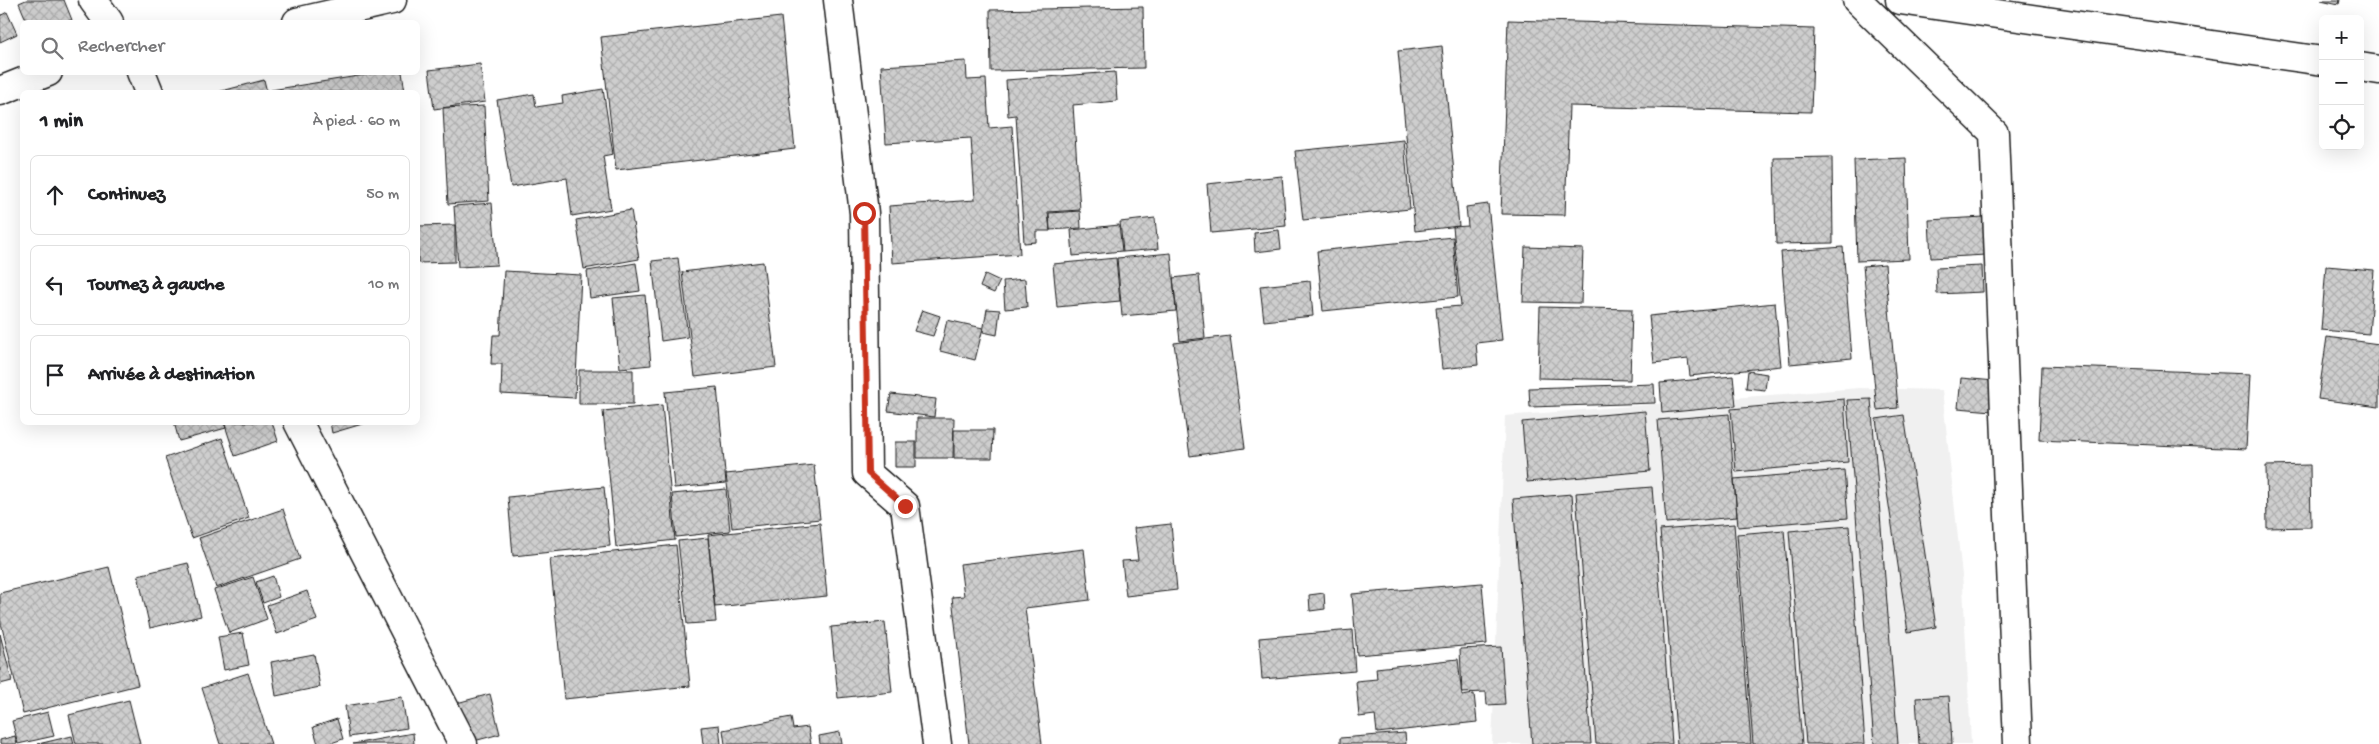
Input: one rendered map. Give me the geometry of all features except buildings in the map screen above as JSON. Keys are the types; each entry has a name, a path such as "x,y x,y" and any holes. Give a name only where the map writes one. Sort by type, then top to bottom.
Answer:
{"main road":[{"path":"93,0 108,20"},
{"path":"306,20 392,0"},
{"path":"838,0 864,213 868,473 905,506 937,744"},
{"path":"1857,0 1994,132 2018,744"},
{"path":"1900,0 2319,61"},
{"path":"2364,68 2379,70"},
{"path":"0,92 41,75"},
{"path":"142,75 148,90"},
{"path":"300,425 463,744"}],"shaded area":[{"path":"1859,388 1942,390 1963,585 1971,744 1492,744 1505,416"}],"route":[{"path":"864,213 868,473 905,506"}]}
